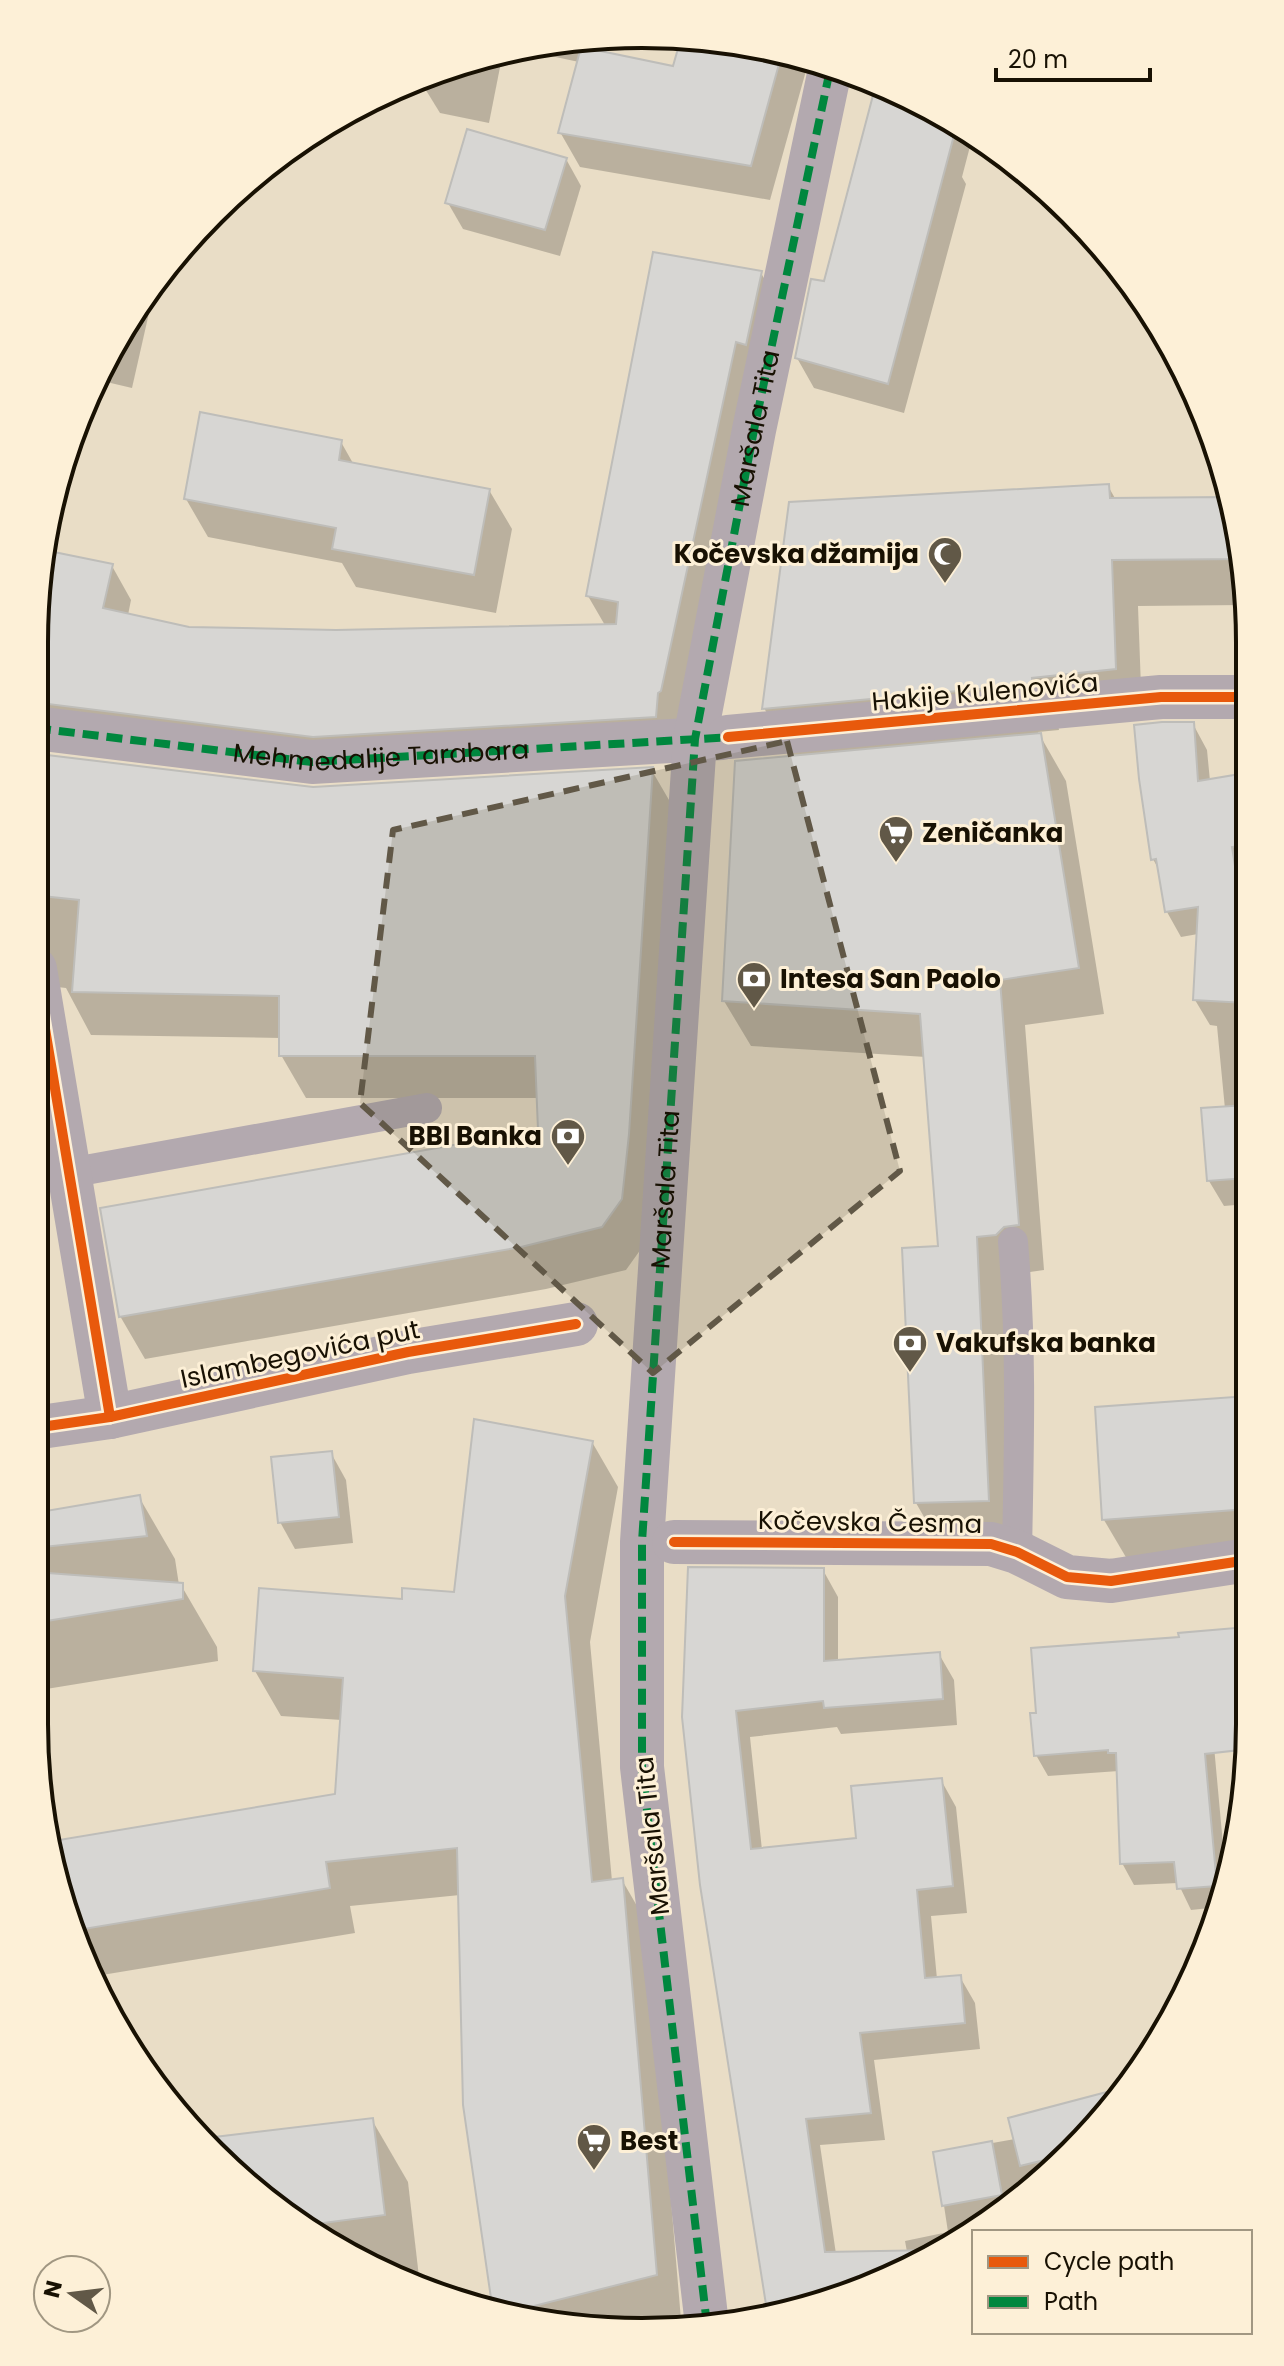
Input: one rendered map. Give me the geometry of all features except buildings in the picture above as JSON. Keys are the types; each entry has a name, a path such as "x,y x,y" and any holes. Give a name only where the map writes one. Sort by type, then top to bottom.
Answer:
{"street":[{"name":"Maršala Tita","path":"706,2314 642,1752 642,1542 712,738 754,430 828,78"},
{"name":"Hakije Kulenovića","path":"712,738 1161,697 1236,697"},
{"name":"Mehmedalije Tarabara","path":"48,730 312,762 712,738"},
{"path":"48,1047 110,1417"},
{"name":"Islambegovića put","path":"48,1426 110,1417 408,1352 576,1324"},
{"name":"Kočevska Česma","path":"674,1542 991,1544 1017,1552 1067,1577 1111,1581 1236,1562"}],"lane":[{"path":"69,1173 427,1108"},
{"path":"1013,1242 1021,1391 1017,1552"}],"highlighted area":[{"path":"787,741 900,1171 653,1373 360,1103 393,830"}],"marked path":[{"path":"706,2314 642,1767 642,1542 695,739 754,430 828,78"},
{"path":"48,730 312,762 732,737"}],"cycle path":[{"path":"728,737 1161,697 1236,697"},
{"path":"48,1047 110,1417"},
{"path":"48,1426 110,1417 408,1352 576,1324"},
{"path":"674,1542 991,1544 1017,1552 1067,1577 1111,1581 1236,1562"}],"place":[{"name":"Kočevska džamija","path":"945,585"},
{"name":"Zeničanka","path":"896,864"},
{"name":"Intesa San Paolo","path":"754,1010"},
{"name":"BBI Banka","path":"568,1167"},
{"name":"Vakufska banka","path":"910,1374"},
{"name":"Best","path":"594,2172"}]}
